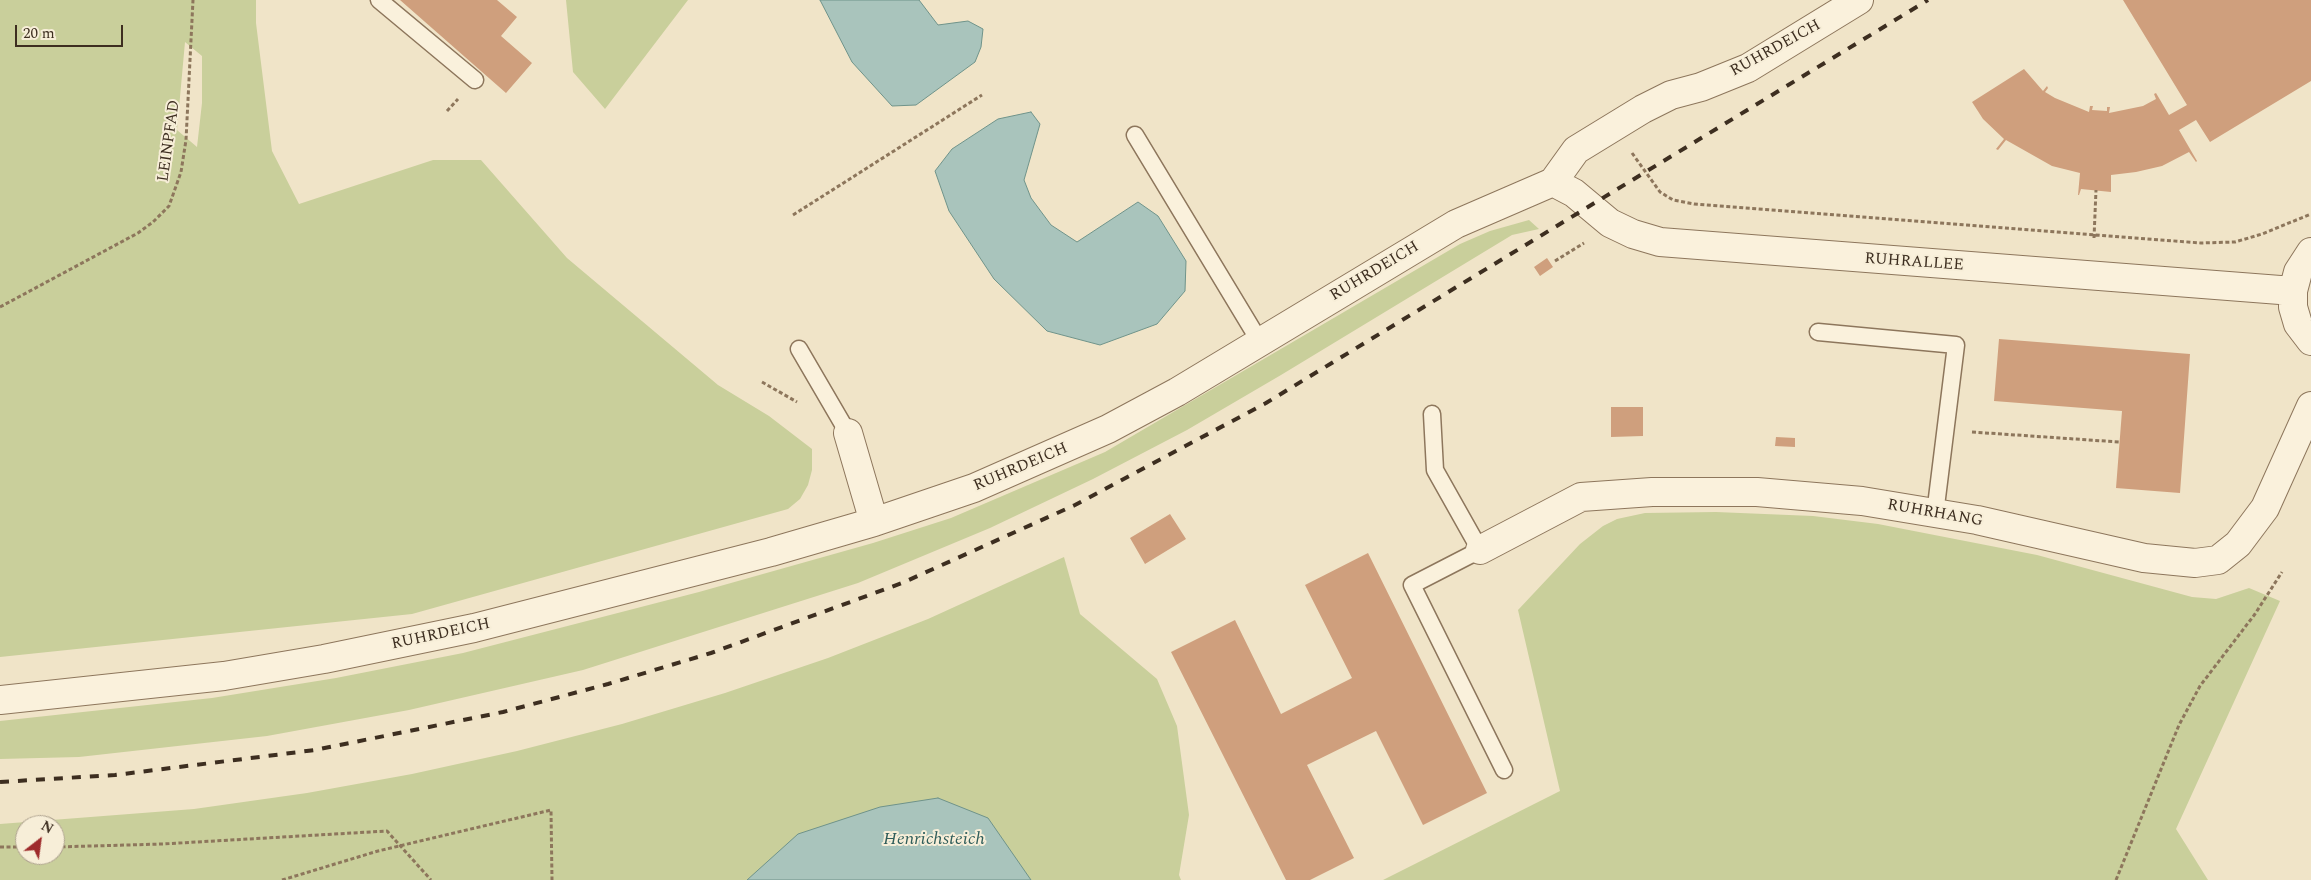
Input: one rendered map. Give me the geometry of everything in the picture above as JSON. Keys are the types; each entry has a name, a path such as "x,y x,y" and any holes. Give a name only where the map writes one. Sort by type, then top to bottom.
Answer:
{"street":[{"name":"RUHRDEICH","path":"0,700 224,676 334,657 474,628 627,591 874,522 974,488 1092,437 1177,392 1456,224 1552,182 1576,150 1604,132 1671,95 1701,87 1748,68 1859,0"},
{"name":"RUHRALLEE","path":"1552,182 1574,194 1610,223 1633,234 1660,242 2292,290"},
{"path":"2311,252 2298,272 2292,290 2293,307 2298,324 2311,342"},
{"name":"RUHRHANG","path":"1480,550 1580,497 1652,492 1757,492 1862,501 1977,520 2144,558 2195,563 2218,560 2238,544 2266,508 2311,406"},
{"path":"848,433 874,522"}],"lane":[{"path":"379,0 475,80"},
{"path":"1135,135 1260,342"},
{"path":"1818,332 1956,345 1947,430 1935,514"},
{"path":"799,349 848,433"},
{"path":"1432,414 1435,470 1480,550 1412,585 1504,770"}],"path":[{"name":"LEINPFAD","path":"0,307 138,233 153,222 168,206 181,172 186,140 193,0"},
{"path":"792,214 982,94"},
{"path":"1604,132 1632,152 1660,192 1673,200 1694,204 2201,243 2235,242 2262,234 2311,214"},
{"path":"2094,276 2096,190"},
{"path":"1947,430 2120,442"},
{"path":"2116,880 2180,725 2200,686 2255,614 2282,572"},
{"path":"282,880 402,846 551,810 552,880"},
{"path":"65,846 163,844 387,831 431,880"},
{"path":"0,847 15,847"}],"green space":[{"path":"0,0 256,0 256,23 272,151 299,204 433,160 481,160 567,258 718,385 769,416 812,449 812,470 808,485 800,499 788,509 412,614 0,657","holes":["185,42 202,56 202,103 197,147 177,130"]},
{"path":"566,0 688,0 605,109 573,72"},
{"path":"1529,220 1539,229 1512,235 1187,430 1093,479 990,528 858,583 583,670 409,710 267,736 79,757 0,759 0,721 212,698 336,678 463,653 699,592 873,543 951,518 1105,452 1460,244 1490,231"},
{"path":"1716,512 1813,516 1878,524 2037,555 2192,597 2216,599 2249,588 2280,601 2176,829 2208,880 1383,880 1560,791 1518,610 1580,544 1603,526 1617,519 1645,513"},
{"path":"1064,557 1080,614 1157,679 1177,726 1189,815 1179,875 1181,880 0,880 0,824 15,823 15,865 65,865 65,819 194,809 307,793 412,774 517,751 622,724 725,693 828,658 928,619"}],"water":[{"path":"820,0 919,0 938,25 968,21 983,29 981,47 975,62 916,105 892,106 852,62"},
{"path":"1031,112 1040,124 1024,180 1031,198 1051,225 1077,242 1138,202 1158,216 1186,261 1185,291 1157,324 1100,345 1047,331 994,279 949,211 935,171 952,149 998,119"},
{"name":"Henrichsteich","path":"938,798 988,818 1031,880 747,880 798,834 880,807"}],"building":[{"path":"400,0 497,0 517,17 501,36 532,63 506,93"},
{"path":"2123,0 2311,0 2311,81 2210,142 2196,120 2179,130 2196,162 2189,152 2162,166 2111,175 2111,192 2081,189 2078,195 2080,173 2052,166 2006,140 1998,150 1996,149 2004,139 1983,119 1972,102 2024,69 2043,91 2047,86 2048,88 2045,92 2089,112 2090,106 2093,106 2092,110 2107,111 2107,107 2110,107 2109,113 2143,106 2156,99 2154,94 2156,93 2169,115 2187,105"},
{"path":"1547,258 1553,267 1540,276 1534,267"},
{"path":"1999,339 2190,354 2180,493 2116,488 2122,411 1994,401"},
{"path":"1611,407 1643,407 1643,436 1611,437"},
{"path":"1776,437 1795,438 1795,447 1775,446"},
{"path":"1170,514 1186,539 1145,564 1130,538"},
{"path":"1368,553 1487,793 1423,825 1376,731 1307,765 1354,858 1310,880 1286,880 1171,652 1235,620 1281,714 1352,678 1305,585"}],"railway":[{"path":"0,782 115,775 315,750 503,712 608,684 711,653 902,583 1075,505 1266,403 1928,0"}]}
